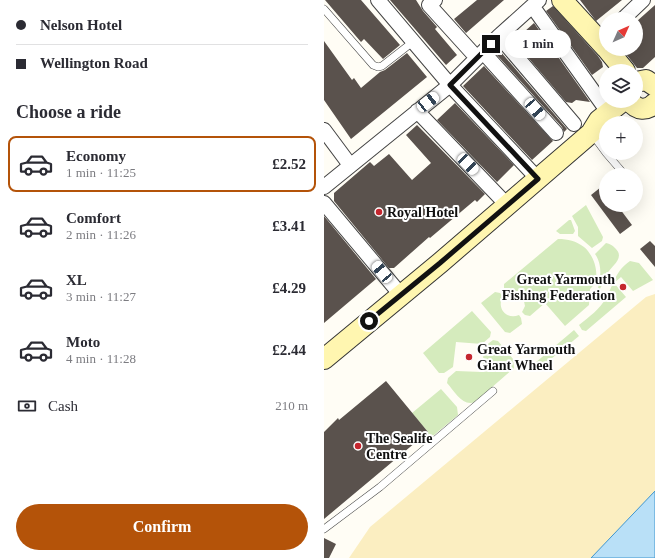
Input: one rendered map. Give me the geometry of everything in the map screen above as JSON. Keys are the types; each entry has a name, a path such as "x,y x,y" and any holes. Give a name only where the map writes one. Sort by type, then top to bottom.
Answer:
{"street":[{"path":"378,0 450,85 538,179"},
{"path":"435,0 429,5 556,133"},
{"path":"562,0 599,37"},
{"path":"630,12 643,0"},
{"path":"324,187 450,85 499,36 536,3 621,114 538,179 324,359"},
{"path":"499,36 574,124"},
{"path":"417,111 507,205"},
{"path":"324,130 350,165"},
{"path":"324,203 401,295"}],"lane":[{"path":"324,9 373,65 378,67 382,66 414,41"},
{"path":"612,160 618,168"},
{"path":"324,529 380,487 493,391"}],"green space":[{"path":"586,205 603,237 602,241 592,248 578,236 578,227 572,216"},
{"path":"571,220 575,231 573,234 560,234 556,231"},
{"path":"558,239 572,241 584,247 591,256 596,268 596,279 594,285 590,289 589,305 565,326 545,303 530,316 525,315 522,312 525,306 523,297 516,292 507,293 504,289 504,284"},
{"path":"606,243 612,245 619,255 596,294 599,284 600,268 598,258 595,254"},
{"path":"630,261 639,263 653,280 633,291 621,277 614,283 626,297 586,331 582,330 579,325 601,306 618,273"},
{"path":"495,292 500,293 503,296 501,305 506,314 510,316 519,315 521,318 522,324 510,333 505,332 481,303"},
{"path":"472,311 491,332 490,337 482,344 456,342 453,367 444,373 439,373 423,353"},
{"path":"574,330 579,336 540,368 535,363"},
{"path":"493,340 498,341 513,359 514,368 475,402 471,403 463,401 447,383 448,378 456,371 482,372 484,347"},
{"path":"441,389 457,407 458,415 422,445 418,441 428,432 412,413"}],"sand":[{"path":"655,294 655,558 349,558 370,527 646,297"}],"water":[{"path":"655,491 655,558 591,558"}],"building":[{"path":"325,0 361,0 400,45 383,59 364,39 361,42"},
{"path":"390,0 416,0 423,11 437,27 435,29 457,55 446,65"},
{"path":"477,0 504,0 466,33 454,19"},
{"path":"580,0 622,0 607,12 599,12 599,19 596,21"},
{"path":"655,5 655,57 643,68 643,64 634,64 628,56 643,56 643,16"},
{"path":"553,6 598,56 602,64 599,64 599,70 592,75 546,11"},
{"path":"534,23 590,102 576,100 572,103 566,102 514,41"},
{"path":"324,41 352,80 354,78 361,88 380,72 385,70 407,53 427,77 351,139 324,100"},
{"path":"500,51 567,129 564,132 562,127 496,54"},
{"path":"484,66 553,141 532,160 463,86"},
{"path":"455,103 514,165 497,182 437,120"},
{"path":"417,125 485,194 477,202 475,200 430,238 429,237 394,268 389,268 334,201 334,193 370,162 374,166 389,154 412,180 431,163 406,135"},
{"path":"599,189 599,206 591,195"},
{"path":"604,212 622,212 632,225 620,234"},
{"path":"324,216 376,279 324,323"},
{"path":"650,241 655,246 655,267 640,249"},
{"name":"The Sealife Centre","path":"386,381 428,432 324,519 324,432 338,418 339,420"},
{"path":"324,538 336,544 329,558 324,558"}],"place":[{"name":"Royal Hotel","path":"379,212"},
{"name":"Great Yarmouth Fishing Federation","path":"623,287"},
{"name":"Great Yarmouth Giant Wheel","path":"469,357"},
{"name":"The Sealife Centre","path":"358,446"}],"route":[{"path":"369,321 440,263 538,179 450,85 491,44"}]}
